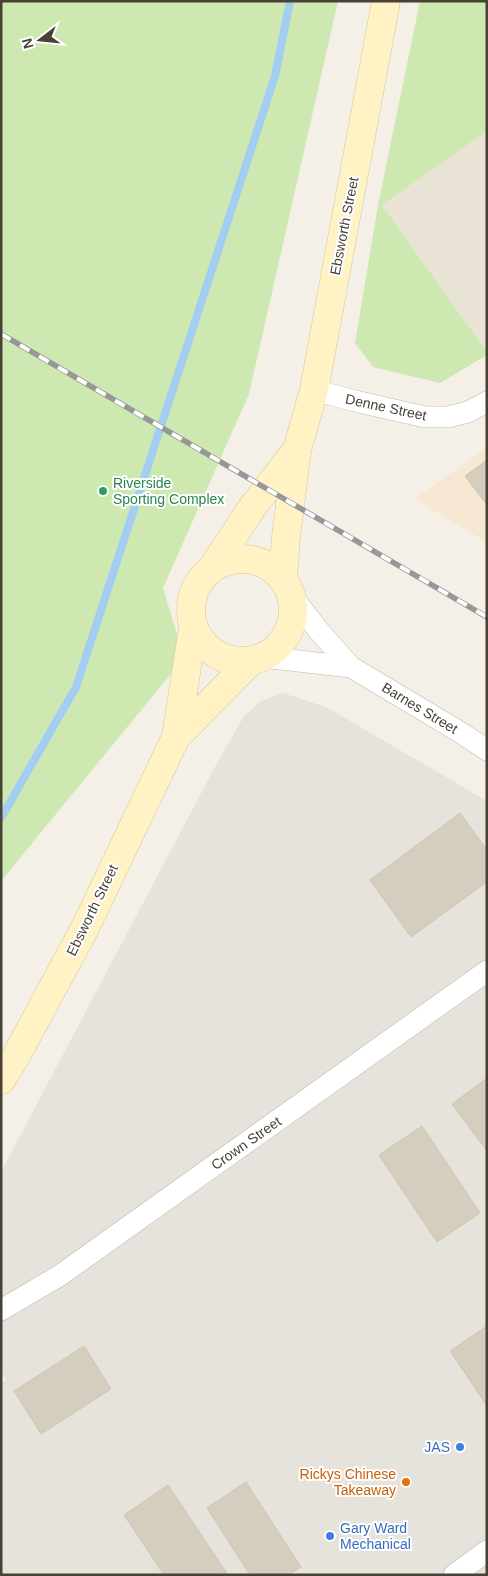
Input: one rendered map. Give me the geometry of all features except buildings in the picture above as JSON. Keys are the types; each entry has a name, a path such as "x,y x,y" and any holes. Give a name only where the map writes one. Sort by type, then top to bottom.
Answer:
{"street":[{"name":"Ebsworth Street","path":"287,587 286,536 297,450 314,390 386,1"},
{"name":"Denne Street","path":"314,390 425,416 448,417 468,412 487,402"},
{"name":"Ebsworth Street","path":"213,567 252,509 297,450"},
{"path":"242,558 258,561 272,568 287,587 293,610 291,625 285,638 275,650 257,659 237,662 210,652 200,641 193,628 190,611 192,594 200,579 213,567 227,560 242,558"},
{"name":"Barnes Street","path":"287,587 319,631 351,667 458,730 487,750"},
{"name":"Ebsworth Street","path":"1,1080 16,1056 85,928 176,737 193,628"},
{"name":"Ebsworth Street","path":"176,737 257,659"},
{"name":"Barnes Street","path":"257,659 351,667"},
{"name":"Crown Street","path":"1,1310 59,1276 487,972"},
{"path":"454,1575 487,1551"}],"shaded area":[{"path":"487,131 487,352 382,205"},
{"path":"487,448 487,542 414,499"},
{"path":"283,693 326,707 487,801 487,1575 1,1575 1,1383 6,1380 1,1369 1,1172 216,765 244,716 261,701"}],"green space":[{"name":"Riverside Sporting Complex","path":"1,1 338,1 249,394 163,588 184,658 1,881"},
{"path":"420,1 487,1 487,131 382,205 487,352 487,355 440,383 373,367 355,343 378,205"}],"waterway":[{"path":"1,818 76,687 275,76 290,1"}],"railway":[{"path":"1,334 487,617"}],"place":[{"name":"Riverside Sporting Complex","path":"103,491"},
{"name":"JAS","path":"460,1447"},
{"name":"Rickys Chinese Takeaway","path":"406,1482"},
{"name":"Gary Ward Mechanical","path":"330,1536"}]}
